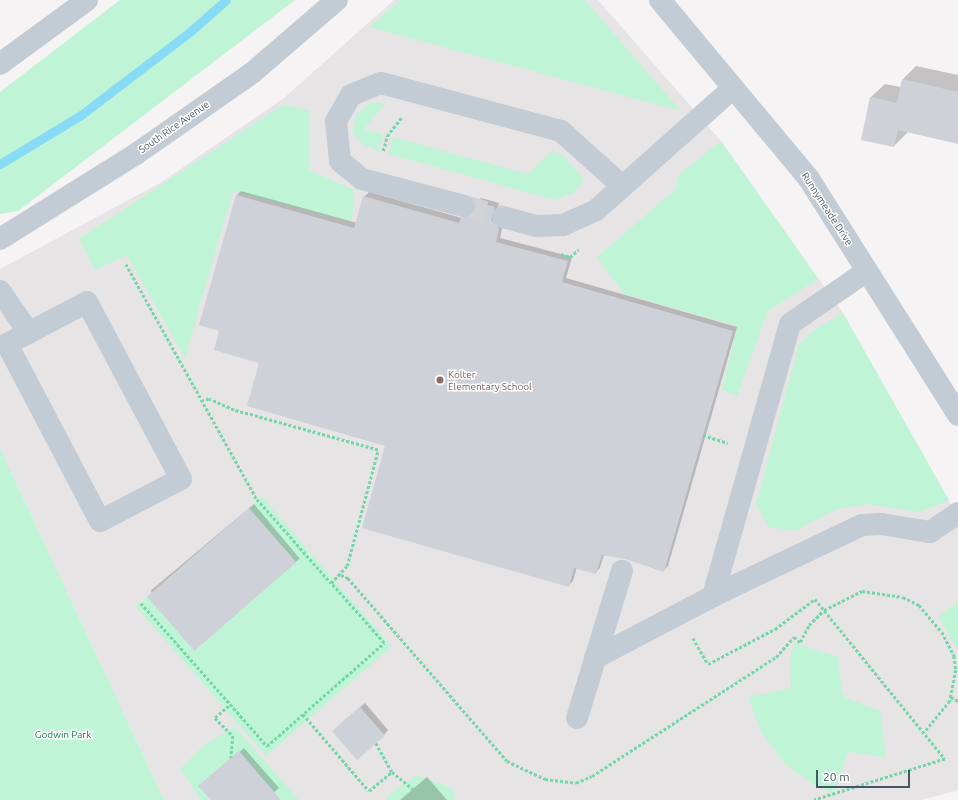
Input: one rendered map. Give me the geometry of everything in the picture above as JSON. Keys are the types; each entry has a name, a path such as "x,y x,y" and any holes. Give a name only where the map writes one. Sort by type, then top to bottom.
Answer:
{"street":[{"path":"0,64 87,0"},
{"name":"South Rice Avenue","path":"0,239 136,154 252,73 337,0"},
{"name":"Runnymeade Drive","path":"660,0 809,180 867,271 953,395 958,415"},
{"path":"464,206 362,179 340,161 336,121 350,95 381,83 560,131 622,185"},
{"path":"502,217 536,226 564,225 595,210 622,185 703,117 733,88"},
{"path":"714,596 790,324 867,271"},
{"path":"0,291 29,332"},
{"path":"88,302 181,479 100,521 7,344 29,332 88,302"},
{"path":"595,658 714,596 862,525 882,524 930,532 958,513"},
{"path":"577,718 622,571"}],"path":[{"path":"383,151 387,136 404,116"},
{"path":"126,264 257,499 384,643 267,746 229,706 141,603"},
{"path":"203,401 209,399 234,410 378,450 347,566 330,583"},
{"path":"800,642 809,625 824,610 862,591 903,597 919,605 942,632 954,656 956,670 950,698 941,715 924,733"},
{"path":"691,635 708,664 775,629 815,599 945,759 814,800"},
{"path":"950,698 958,701"},
{"path":"229,706 215,718 233,736 231,758"},
{"path":"303,714 369,791 392,772"},
{"path":"376,743 392,772 413,789"}],"shaded area":[{"name":"Kolter Elementary School","path":"394,0 598,0 721,141 843,313 958,518 958,790 922,800 164,800 0,448 0,269 160,183 284,98"}],"green space":[{"path":"120,0 295,0 18,211 0,214 0,92"},
{"path":"401,0 585,0 681,111 369,27"},
{"path":"375,102 385,104 364,129 383,135 378,151 362,144 353,133 356,116 366,105"},
{"path":"284,104 309,111 309,170 354,190 352,222 233,191 185,358 127,255 95,270 79,239"},
{"path":"393,137 528,174 552,151 563,155 584,179 574,193 555,200 389,154"},
{"path":"721,141 818,279 768,311 737,396 722,390 737,326 624,294 597,257 676,189 677,176"},
{"path":"843,313 949,500 919,512 866,504 837,509 795,531 769,527 756,504 799,344 813,331"},
{"name":"Godwin Park","path":"0,448 164,800 0,800"},
{"path":"262,497 392,646 266,756 136,607"},
{"path":"958,602 958,648 957,648 938,617"},
{"path":"795,643 838,657 842,692 846,698 880,711 886,757 848,752 834,793 817,787 784,763 761,731 748,697 791,688 790,660"},
{"path":"235,727 299,800 201,800 180,769 204,745"},
{"path":"417,775 452,788 455,800 386,800 388,795"}],"building":[{"path":"902,79 958,92 958,144 898,130 894,147 861,140 870,97 897,103"},
{"path":"236,195 354,228 363,196 459,223 461,218 473,214 476,202 495,207 491,220 499,229 496,242 568,261 562,282 733,331 664,572 625,559 602,555 596,574 574,568 569,587 362,528 385,446 247,406 259,363 214,350 219,331 199,325"},
{"path":"249,508 296,562 194,651 147,597"},
{"path":"360,707 385,736 357,760 332,731"},
{"path":"239,751 281,800 211,800 198,786"}],"waterway":[{"path":"0,164 81,115 192,30 226,0"}],"tunnel":[{"path":"464,206 503,217"}],"place":[{"name":"Kolter Elementary School","path":"440,380"}]}
